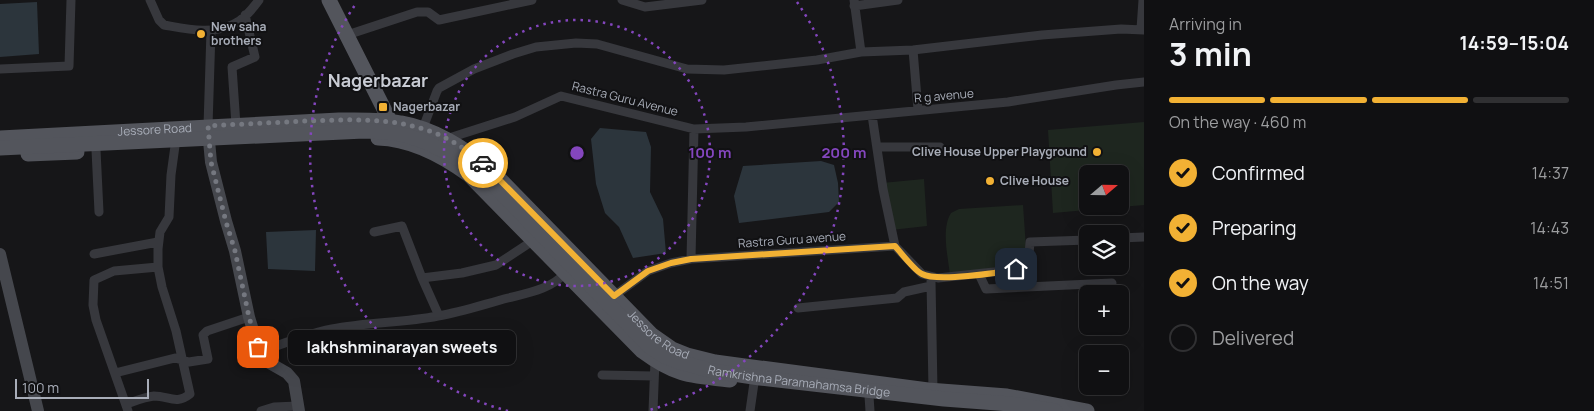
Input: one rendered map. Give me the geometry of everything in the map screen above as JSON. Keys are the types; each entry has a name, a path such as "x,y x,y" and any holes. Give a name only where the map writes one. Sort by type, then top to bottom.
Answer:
{"main road":[{"path":"329,0 390,122 390,139"},
{"name":"Jessore Road","path":"0,138 339,120 390,122 423,128 472,154 490,169 652,335 672,349 715,362 933,390 1007,396 1087,411"},
{"name":"Ramkrishna Paramahamsa Bridge","path":"0,148 354,131 394,133 411,137 453,155 489,180 649,346 672,359 695,367 760,378 944,399 1010,404 1055,411"},
{"name":"Jessore Road","path":"0,155 352,137 390,139 422,148 438,155 469,175 642,351 655,361 674,371 688,376 754,383 869,404 1015,411"}],"street":[{"path":"0,68 69,66 71,0"},
{"path":"150,0 159,20 164,25 211,31 234,24 260,0"},
{"path":"347,35 417,12 428,12 439,20 532,0"},
{"path":"622,0 645,7 702,0"},
{"path":"861,52 854,3 898,0"},
{"path":"423,128 437,91 440,88 474,70 536,47 576,42 597,44 687,69 724,70 816,60 861,52 913,50 1042,35 1121,29 1143,30 1143,0"},
{"path":"236,124 232,67 255,57 245,15"},
{"path":"211,31 208,126 211,162 235,251 249,317 260,352 266,361 291,377 296,390 299,408 274,407 261,411"},
{"path":"913,50 918,110"},
{"name":"R g avenue","path":"746,127 1008,102 1144,82"},
{"name":"Rastra Guru Avenue","path":"446,139 515,117 561,96 694,129 746,127"},
{"path":"872,115 883,189 895,246 922,274 938,278 1003,271 1028,266 1030,242 1079,240"},
{"path":"691,259 694,129"},
{"path":"438,155 446,139"},
{"path":"158,267 114,271 94,280 92,305 127,407 153,396 172,400 181,399 190,394 176,331 162,287 158,267 160,232 169,217 171,175 175,146"},
{"path":"877,147 940,146"},
{"path":"96,150 99,212"},
{"path":"374,232 402,226 439,316"},
{"path":"1129,238 1144,237"},
{"path":"422,278 462,273 496,265 534,240"},
{"path":"94,254 158,242"},
{"name":"Rastra Guru avenue","path":"614,296 648,271 671,263 691,259 895,246"},
{"path":"0,254 38,411"},
{"path":"260,352 330,329 439,316 532,292 552,284 566,272"},
{"path":"979,274 986,289 1112,283"},
{"path":"931,276 933,390"},
{"path":"798,308 897,298 904,292 931,286"},
{"path":"115,373 175,358 185,362 208,359 203,335 207,331 249,317"},
{"path":"653,411 655,361 662,342"},
{"path":"602,376 654,376"},
{"path":"750,411 754,383"}],"shaded area":[{"path":"37,2 39,54 0,57 0,4"},
{"name":"Clive House Upper Playground","path":"1144,122 1144,205 1129,206 1129,165 1079,165 1079,211 1053,213 1048,130"},
{"path":"600,128 646,132 651,147 650,192 663,219 666,253 633,258 619,227 605,213 596,184 591,139"},
{"path":"821,161 834,165 838,183 839,202 829,212 739,223 734,196 743,166"},
{"path":"924,179 927,226 891,230 882,183"},
{"path":"1023,205 1027,262 950,275 946,227 951,213 959,209"},
{"path":"316,230 315,271 268,269 266,232"}],"way so far":[{"path":"258,347 211,162 208,126 339,120 401,123 423,128 472,154 483,163"}],"place":[{"name":"New saha brothers","path":"201,34"},
{"name":"Nagerbazar","path":"383,107"},
{"name":"Clive House Upper Playground","path":"1097,152"},
{"name":"Clive House","path":"990,181"},
{"name":"lakhshminarayan sweets","path":"258,347"}],"district":[{"name":"Nagerbazar","path":"378,81"}],"route":[{"path":"483,163 614,296 648,271 671,263 691,259 868,247 895,246 922,274 938,278 1016,269"}]}
